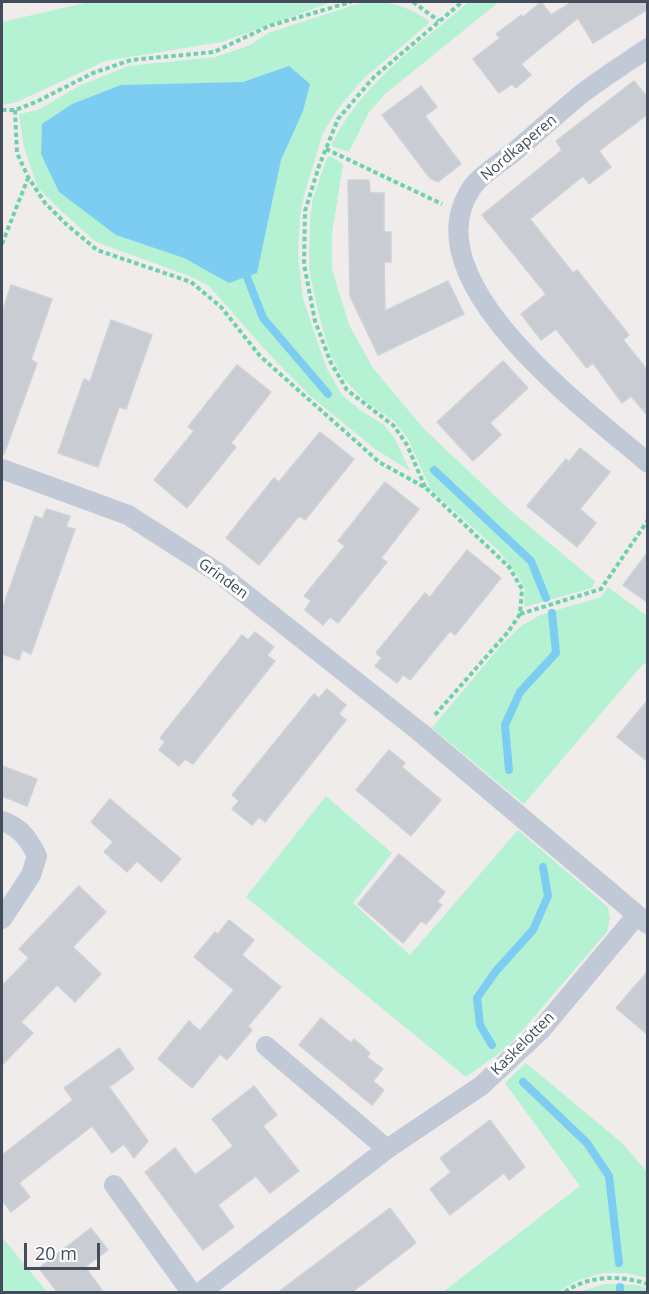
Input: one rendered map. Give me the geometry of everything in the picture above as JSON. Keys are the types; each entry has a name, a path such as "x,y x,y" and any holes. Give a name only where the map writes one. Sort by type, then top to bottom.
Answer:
{"street":[{"name":"Nordkaperen","path":"648,48 584,92 473,186 460,213 458,244 466,272 492,315 531,362 648,462"},
{"name":"Grinden","path":"2,469 128,515 220,574 420,732"},
{"name":"Kaskelotten","path":"201,1293 387,1149 481,1086 540,1030 642,920 420,732"},
{"path":"2,821 29,838 37,856 31,875 2,919"},
{"path":"266,1046 387,1149"},
{"path":"114,1185 191,1293"}],"path":[{"path":"2,110 15,110 36,102 93,73 131,60 214,52 269,26 351,2"},
{"path":"413,2 440,21"},
{"path":"426,488 407,445 394,426 347,390 331,363 315,321 304,264 305,211 338,119 374,77 462,2"},
{"path":"15,110 17,153 28,177 45,203 67,225 97,250 191,282 220,307 260,356 379,462 426,488 509,567 522,589 520,614 420,732"},
{"path":"326,149 460,213"},
{"path":"2,244 28,177"},
{"path":"520,614 601,589 648,520"},
{"path":"566,1293 592,1280 612,1277 648,1284"}],"green space":[{"path":"89,2 332,2 222,42 105,61 17,102 2,105 2,22"},
{"path":"363,2 397,5 420,15 429,23 364,78 337,110 323,133 304,195 298,255 303,299 326,367 342,395 384,425 394,437 410,471 375,449 309,395 209,286 187,275 96,242 57,207 38,188 24,147 19,114 38,110 79,86 128,66 216,57 250,45 268,33"},
{"path":"469,2 499,2 385,94 369,112 349,152 331,146 343,124 374,85 411,50"},
{"path":"330,156 343,164 332,234 332,269 349,325 373,368 424,429 511,511 595,581 592,588 524,607 525,590 518,576 499,551 431,490 408,439 394,421 366,402 343,378 331,356 318,312 309,269 310,218 313,198 327,158"},
{"path":"608,587 647,616 647,665 644,663 524,804 432,728 502,644 521,626 540,615 601,597"},
{"path":"326,796 392,853 353,903 410,955 518,830 608,907 610,919 607,932 509,1046 466,1077 246,897"},
{"path":"526,1063 622,1143 647,1172 647,1278 627,1273 603,1273 576,1281 558,1292 443,1292 580,1186 505,1083"},
{"path":"2,1237 47,1292 2,1292"},
{"path":"605,1284 638,1285 647,1289 647,1292 578,1292"}],"water":[{"path":"289,66 310,84 303,111 281,160 257,273 229,283 184,258 116,235 59,192 41,154 42,124 72,104 121,85 243,82"}],"building":[{"path":"541,2 551,15 569,4 568,2 648,2 648,9 593,43 578,18 521,64 531,75 516,88 512,84 499,93 473,59 500,38 496,34"},
{"path":"634,81 648,98 648,114 599,151 611,167 589,184 583,176 530,219 573,273 577,270 629,335 623,340 648,371 648,416 631,396 622,403 593,363 587,368 556,329 541,340 521,314 546,294 482,215 562,150 556,141"},
{"path":"421,86 437,107 425,116 461,164 438,182 430,178 382,115"},
{"path":"348,180 369,180 370,193 384,193 384,232 391,232 391,262 384,262 385,311 448,281 464,314 378,355 350,296"},
{"path":"11,285 52,299 31,360 37,363 4,454 2,454 2,313"},
{"path":"111,320 152,335 126,409 119,407 98,467 58,453 84,379 90,382"},
{"path":"503,361 528,388 490,423 501,435 473,461 437,422"},
{"path":"237,365 271,392 231,443 236,447 187,508 154,480 194,431 188,427"},
{"path":"320,432 354,459 305,520 299,516 259,565 226,538 274,478 279,482"},
{"path":"580,448 610,472 580,509 596,523 577,547 527,506 566,459 569,462"},
{"path":"385,482 419,509 381,558 387,562 338,623 330,617 323,625 305,610 311,601 304,596 345,546 338,541"},
{"path":"46,509 70,516 66,527 75,529 31,654 22,650 19,660 2,654 2,610 35,516 43,519"},
{"path":"467,550 501,578 455,635 450,631 410,680 403,675 397,683 375,666 382,658 376,653 425,593 430,597"},
{"path":"648,552 648,603 623,585"},
{"path":"255,632 274,647 267,655 275,661 193,764 185,759 179,766 159,750 165,742 160,738 242,635 248,640"},
{"path":"327,689 346,705 339,714 346,720 265,822 259,817 252,825 232,809 239,801 232,795 314,694 319,698"},
{"path":"648,700 648,762 617,737"},
{"path":"389,750 405,763 402,767 441,800 411,836 356,790"},
{"path":"2,766 37,779 27,806 2,796"},
{"path":"110,799 181,859 161,882 137,861 127,872 104,852 113,842 91,822"},
{"path":"399,854 445,892 437,902 442,905 426,924 421,921 403,943 358,904"},
{"path":"79,886 106,912 73,947 101,974 75,1002 57,985 21,1022 33,1033 2,1065 2,986 29,958 19,949"},
{"path":"229,920 254,940 242,955 281,987 248,1026 252,1030 227,1060 220,1054 192,1088 158,1059 189,1021 200,1031 234,990 194,957 215,932 218,934"},
{"path":"648,971 648,1035 616,1008"},
{"path":"321,1018 351,1043 354,1039 370,1053 367,1057 383,1069 373,1081 384,1090 372,1105 299,1045"},
{"path":"119,1048 134,1069 109,1087 148,1141 134,1158 124,1144 112,1153 92,1126 19,1183 30,1197 11,1212 2,1200 2,1155 73,1100 64,1088"},
{"path":"254,1086 277,1115 263,1126 299,1171 270,1193 256,1176 218,1205 234,1227 203,1250 145,1172 175,1148 195,1175 233,1146 212,1119"},
{"path":"490,1120 525,1167 509,1180 504,1173 450,1215 430,1189 451,1172 440,1158"},
{"path":"390,1208 416,1243 351,1293 277,1293"},
{"path":"91,1228 108,1250 85,1267 104,1293 58,1293 39,1268"}],"waterway":[{"path":"247,277 263,318 328,394"},
{"path":"434,470 531,561 546,598"},
{"path":"509,770 505,725 520,692 556,653 552,613"},
{"path":"492,1045 480,1025 477,998 496,971 533,930 548,896 543,867"},
{"path":"523,1082 587,1143 609,1176 619,1263"},
{"path":"620,1287 620,1292"}]}
